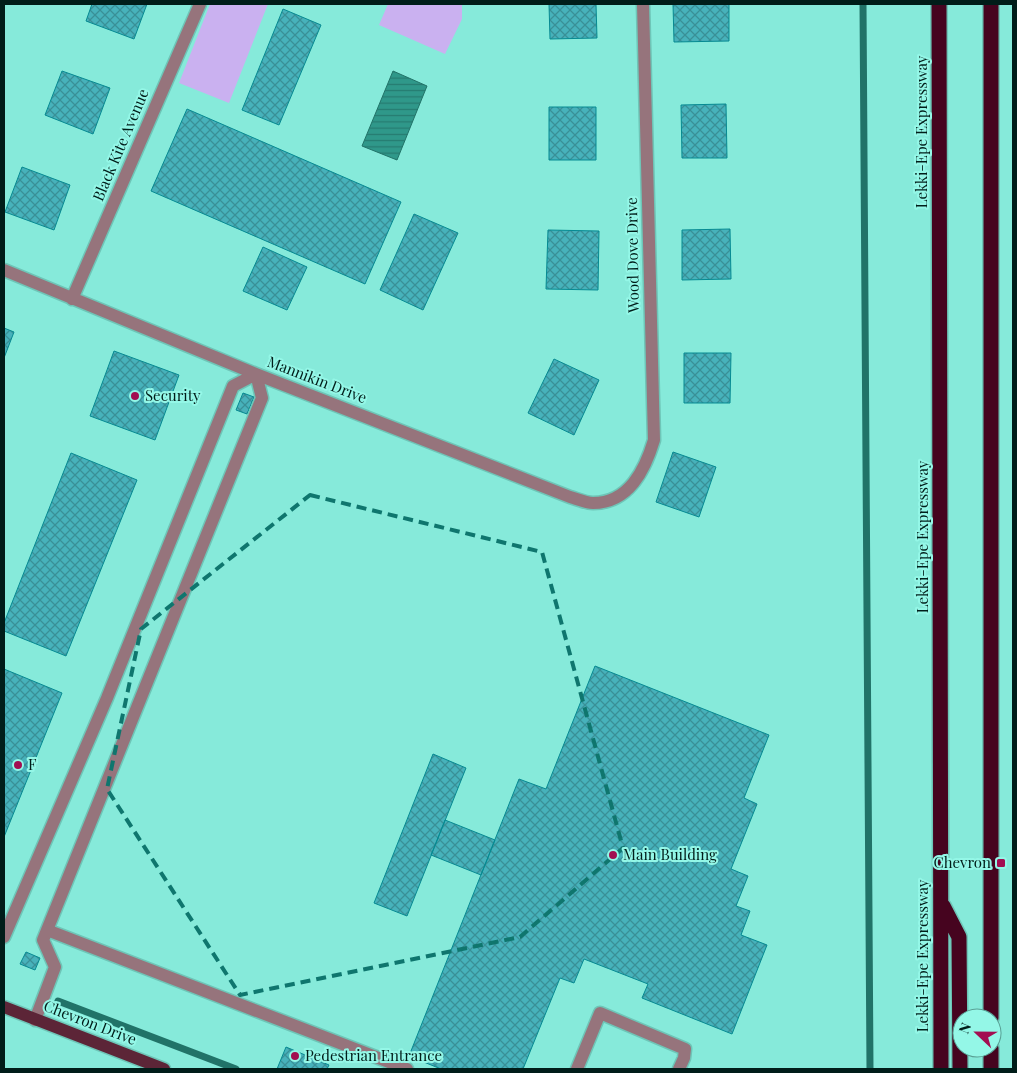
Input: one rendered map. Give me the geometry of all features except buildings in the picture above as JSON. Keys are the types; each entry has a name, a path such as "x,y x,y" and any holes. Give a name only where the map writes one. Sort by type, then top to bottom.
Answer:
{"highway":[{"name":"Lekki-Epe Expressway","path":"939,4 941,1069"},
{"path":"991,4 991,1008"},
{"path":"941,902 959,937 960,1069"}],"main road":[{"name":"Chevron Drive","path":"4,1007 160,1069"}],"lane":[{"name":"Black Kite Avenue","path":"72,299 200,4"},
{"name":"Wood Dove Drive","path":"621,494 637,481 648,461 654,440 643,4"},
{"name":"Mannikin Drive","path":"4,270 256,374 570,497 591,503 605,502 621,494"},
{"path":"4,937 107,698 233,386 256,374 262,398 43,940 55,967 35,1020"},
{"path":"47,930 407,1069"},
{"path":"577,1069 600,1013 685,1049 680,1069"}],"highlighted area":[{"path":"310,495 542,552 623,848 520,937 240,995 107,789 141,629"}],"shaded area":[{"path":"210,4 268,4 229,103 179,83"},
{"path":"388,4 462,4 462,19 445,54 379,25"}],"water":[{"path":"393,71 427,86 397,160 362,146"}],"waterway":[{"path":"863,4 870,1069"},
{"path":"58,1001 236,1069"}],"place":[{"name":"Security","path":"135,396"},
{"name":"F","path":"18,765"},
{"name":"Main Building","path":"613,855"},
{"name":"Chevron","path":"1001,863"},
{"name":"Pedestrian Entrance","path":"295,1056"}]}
